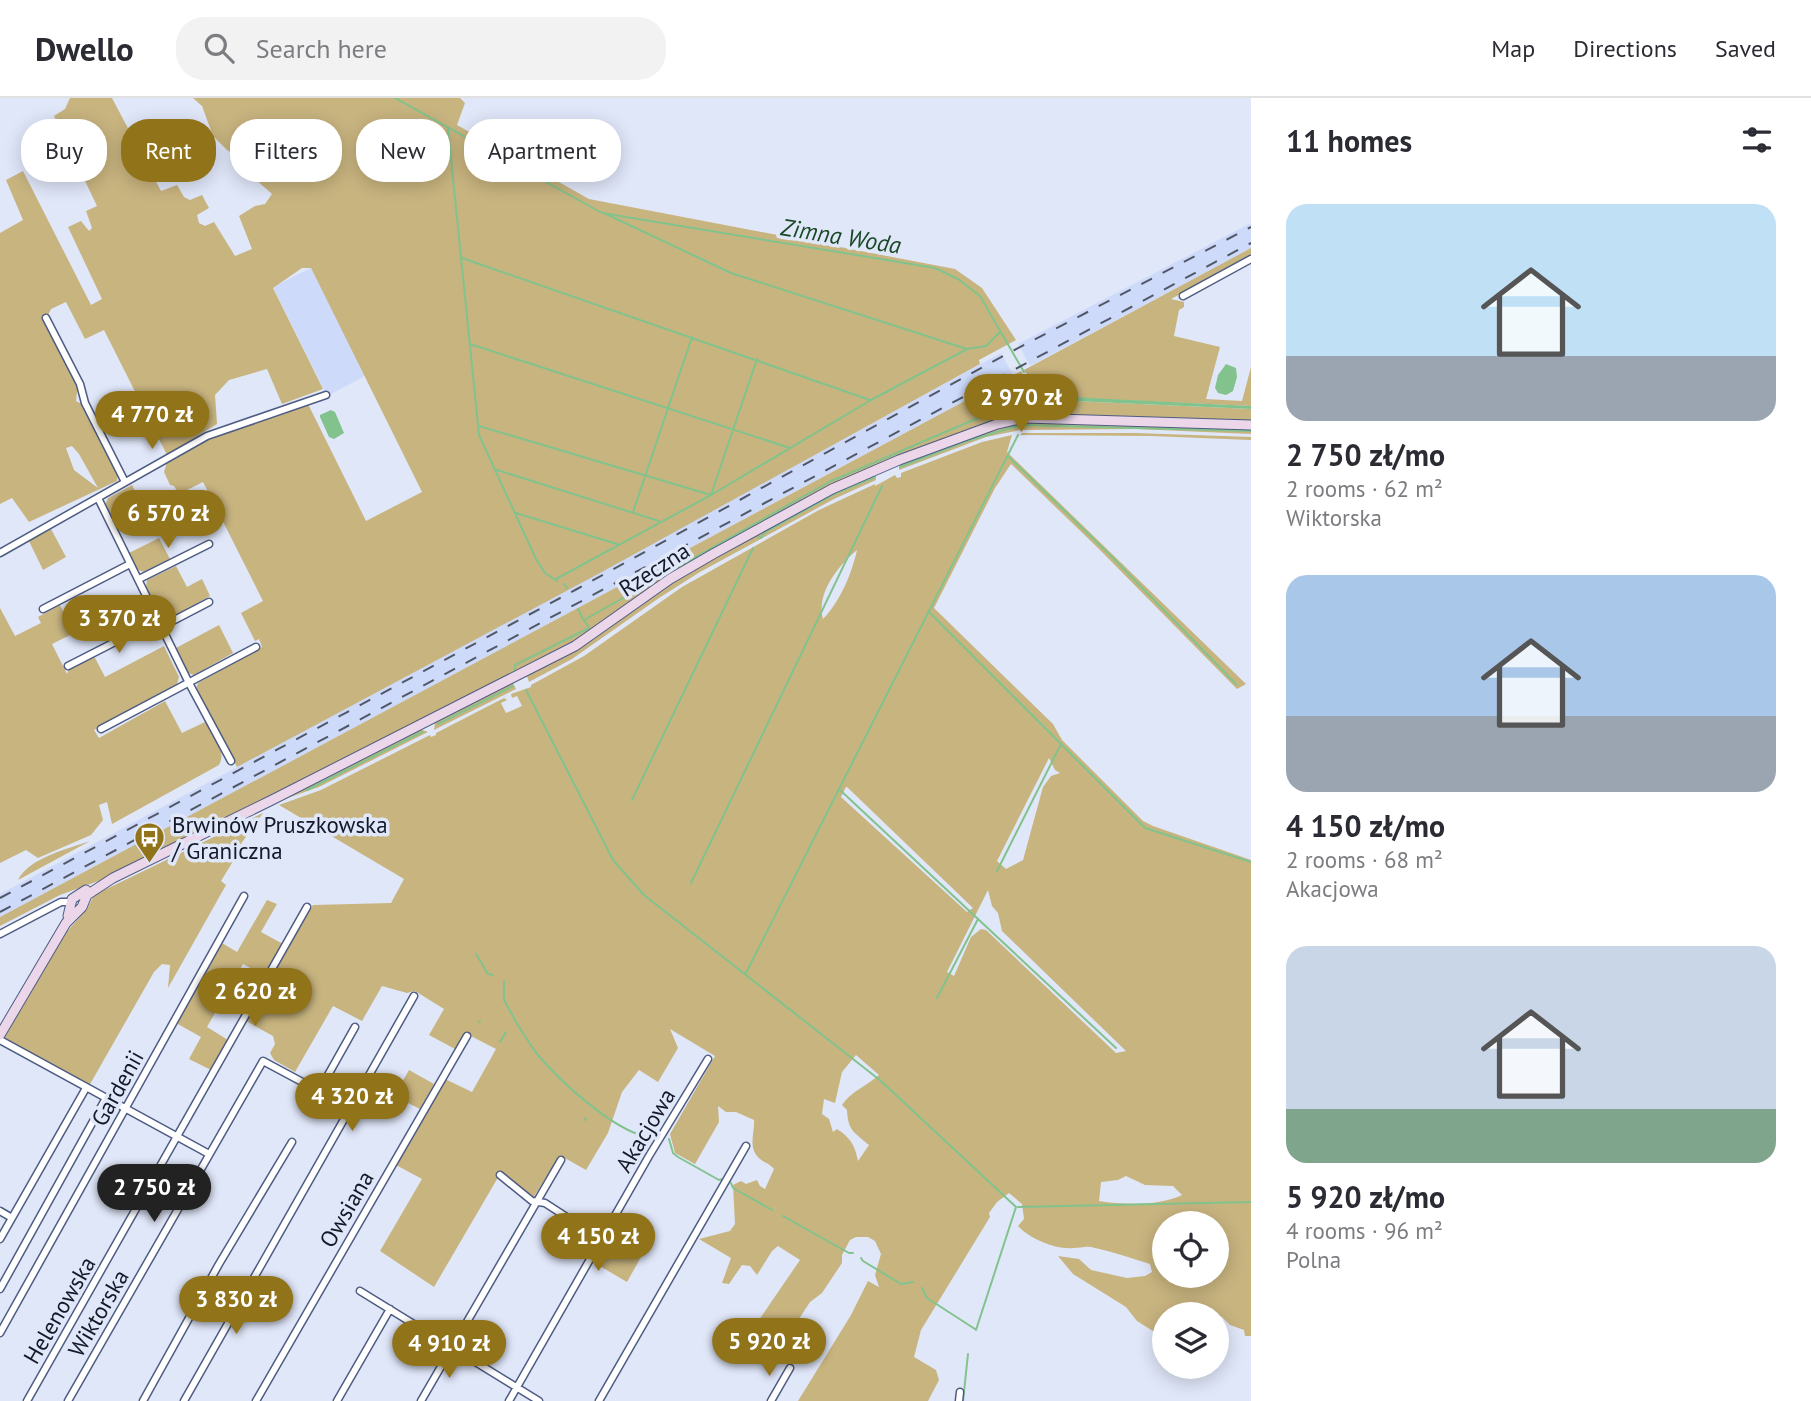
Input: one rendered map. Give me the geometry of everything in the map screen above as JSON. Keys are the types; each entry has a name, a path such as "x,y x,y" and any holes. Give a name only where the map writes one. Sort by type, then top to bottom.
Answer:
{"street":[{"path":"1183,296 1251,259"},
{"path":"47,318 80,384 85,403 125,482"},
{"path":"0,553 207,436 326,395"},
{"name":"Rzeczna","path":"76,903 94,884 113,878 270,802 575,646 691,566 832,489 899,460 974,432 1025,418 1251,425"},
{"path":"98,498 189,683 231,761"},
{"path":"139,579 209,544"},
{"path":"43,609 130,564"},
{"path":"68,666 209,602"},
{"path":"101,729 256,646"},
{"name":"Gardenii","path":"0,1333 244,897"},
{"path":"0,934 59,903 76,903 0,1038 209,1154"},
{"name":"Helenowska","path":"27,1401 307,907"},
{"path":"184,1401 414,996"},
{"path":"350,1109 319,1091 355,1027"},
{"name":"Owsiana","path":"256,1401 467,1036"},
{"name":"Akacjowa","path":"509,1401 708,1059"},
{"name":"Wiktorska","path":"68,1401 263,1061 319,1091"},
{"path":"0,1239 86,1088"},
{"path":"0,1289 106,1098"},
{"path":"143,1401 219,1264 292,1142"},
{"path":"599,1401 746,1146"},
{"path":"421,1401 561,1160"},
{"path":"500,1175 532,1201 546,1204 601,1240"},
{"path":"0,1211 12,1218"},
{"path":"360,1291 539,1401"},
{"path":"337,1401 390,1309"},
{"path":"771,1401 790,1368"},
{"path":"959,1401 960,1392"}],"shaded area":[{"path":"70,98 112,98 123,119 121,182 156,182 161,191 177,185 184,197 190,200 202,195 209,208 197,215 199,223 205,226 214,222 235,256 252,249 239,216 255,206 265,204 272,194 258,182 342,182 342,119 230,119 230,152 216,139 216,119 207,119 202,106 193,98 460,98 465,103 457,125 464,129 464,182 559,182 589,199 955,269 982,288 1016,340 979,360 980,364 600,573 237,767 196,689 198,683 262,647 259,639 255,641 241,613 263,601 203,482 179,494 174,486 170,485 164,472 167,462 210,438 308,404 366,521 422,492 311,268 302,268 273,288 323,389 282,404 267,369 229,380 215,395 217,424 167,455 104,330 85,339 66,302 51,309 44,318 78,384 76,401 82,404 118,474 117,481 29,522 12,498 0,504 0,233 23,220 6,180 21,172 21,182 29,182 91,305 102,299 68,227 81,221 89,231 92,228 86,211 97,206 86,182 107,182 107,119 55,119 54,116 65,109","holes":["72,446 79,454 98,488 74,470 66,448"]},
{"path":"1251,223 1251,248 1030,366 1018,344"},
{"path":"1251,248 1251,256 1171,299 1184,302 1184,307 1179,310 1174,336 1220,347 1206,399 1242,401 1251,367 1251,406 1054,397 1039,391 1024,370"},
{"path":"311,268 365,376 327,396 273,287"},
{"path":"1001,353 1013,375 0,917 0,894 547,601"},
{"path":"1226,364 1236,368 1237,377 1233,391 1226,395 1218,393 1215,388 1218,375"},
{"path":"1021,371 1033,389 1050,400 1251,409 1251,422 1039,414 847,479 615,615 560,651 112,876 60,895 0,926 0,917"},
{"path":"1051,396 1251,406 1251,409 1050,400"},
{"path":"331,410 335,412 344,433 334,439 329,437 320,417"},
{"path":"1023,422 1020,430 986,437 899,470 899,465 963,440"},
{"path":"1027,422 1251,429 1251,434 1136,429 1023,430"},
{"path":"1135,433 1251,437 1251,440 1020,435"},
{"path":"1012,435 1007,452 1246,684 1237,689 1011,464 995,488 934,608 1053,724 1062,740 1143,821 1251,860 1251,1336 1245,1336 1244,1330 1229,1324 1229,1302 1152,1302 1152,1330 1137,1321 1126,1307 1073,1274 1058,1256 1079,1259 1091,1270 1127,1278 1145,1276 1152,1272 1150,1264 1091,1247 1059,1247 1036,1239 1018,1226 1024,1219 1022,1204 1009,1193 997,1202 989,1213 990,1217 921,1330 914,1357 936,1370 939,1380 928,1401 798,1401 851,1315 868,1281 879,1287 875,1275 881,1254 875,1241 868,1237 850,1240 842,1255 842,1263 822,1293 810,1302 778,1351 765,1358 749,1357 750,1333 800,1260 778,1246 757,1275 750,1266 742,1265 729,1284 722,1283 731,1258 699,1239 730,1231 735,1224 733,1185 741,1181 746,1184 757,1180 765,1189 774,1169 756,1155 752,1140 754,1120 736,1112 726,1112 718,1106 719,1122 695,1164 675,1153 670,1134 715,1056 670,1029 678,1048 658,1082 639,1070 622,1092 608,1133 586,1170 563,1157 558,1158 533,1198 500,1174 434,1287 380,1251 422,1179 396,1165 445,1079 472,1092 496,1049 465,1033 455,1049 429,1035 444,1009 415,991 407,993 382,986 362,1021 333,1006 295,1072 274,1060 270,1053 275,1044 273,1036 246,1021 313,905 391,903 404,879 279,805 321,790 430,735 436,735 504,698 507,700 501,703 506,713 522,706 517,696 512,698 511,694 531,687 584,656 682,587 819,510 895,475 897,478 901,477 901,473 982,442","holes":["857,550 844,587 823,619 823,600 830,581","1049,758 1055,770 1060,773 1051,776 1043,787 1023,860 1006,869 997,861","847,787 973,908 967,912 841,797","988,890 1002,931 1126,1051 1116,1053 986,930 981,929 971,937 954,976 947,972","856,1055 879,1075 842,1105 847,1110 853,1131 869,1145 858,1161 849,1139 837,1129 833,1132 829,1119 822,1114 824,1099 835,1103 842,1072","1126,1176 1145,1185 1173,1186 1182,1195 1142,1204 1099,1201 1101,1182"]},
{"path":"875,474 876,480 834,499 700,572 572,659 529,682 527,676 599,635 652,595 687,573 814,502"},
{"path":"132,485 143,507 114,522 105,505 108,498"},
{"path":"51,529 66,557 43,570 29,541"},
{"path":"159,538 170,559 144,572 138,570 129,553"},
{"path":"176,566 187,587 202,579 210,596 167,620 161,618 146,587 147,580"},
{"path":"60,605 74,633 52,644 67,674 69,669 94,656 105,677 164,646 179,677 177,684 94,730 99,738 165,701 182,733 207,721 219,743 221,760 219,765 112,824 107,802 99,805 103,820 91,835 38,858 26,850 0,863 0,608 15,636 41,623 38,617"},
{"path":"219,625 233,653 194,675 188,673 176,648"},
{"path":"513,683 516,689 434,730 435,722"},
{"path":"420,729 428,732 319,787 279,801"},
{"path":"263,813 238,848 221,881 226,885 168,988 170,965 162,964 154,972 89,1086 3,1040 63,936 87,909 94,895"},
{"path":"90,841 18,880 31,865 40,860"},
{"path":"267,900 277,904 261,932 283,944 265,976 243,964 207,1027 228,1040 211,1070 189,1059 201,1037 176,1023 222,943 237,952"},
{"path":"409,1070 434,1084 420,1109 394,1096"},
{"path":"606,1238 641,1257 627,1282 593,1262"}],"waterway":[{"name":"Zimna Woda","path":"395,98 602,213 935,268 958,279 980,296 1024,372"},
{"path":"450,149 479,435 536,559 545,573 557,581"},
{"path":"606,214 731,273 967,349 986,346 1000,332"},
{"path":"462,258 870,400"},
{"path":"633,512 692,337"},
{"path":"470,344 790,448"},
{"path":"556,579 711,495 871,400 967,349"},
{"path":"479,426 711,495 757,359"},
{"path":"1031,410 1034,403"},
{"path":"515,671 515,665 589,628 584,620 829,482 1008,405 1034,404"},
{"path":"900,467 964,442 1021,425 1251,431"},
{"path":"746,973 1018,435"},
{"path":"1009,457 1114,559 1236,684"},
{"path":"494,469 659,521"},
{"path":"758,537 761,538 765,532 836,493 875,477"},
{"path":"691,883 882,486"},
{"path":"516,513 617,544"},
{"path":"632,800 753,548"},
{"path":"564,584 567,588"},
{"path":"578,609 583,619"},
{"path":"928,611 1145,828 1251,862"},
{"path":"438,724 513,686"},
{"path":"526,690 613,860 644,895 881,1081 1016,1207 976,1330"},
{"path":"307,790 422,732"},
{"path":"997,871 1061,744"},
{"path":"840,790 1116,1048"},
{"path":"937,998 978,919"},
{"path":"476,954 488,974 493,975"},
{"path":"504,981 504,1000 514,1018"},
{"path":"514,1019 538,1055 576,1093 627,1129 643,1136 657,1137"},
{"path":"500,1042 506,1032"},
{"path":"669,1139 673,1153 678,1157 719,1180 723,1179"},
{"path":"731,1183 733,1188 772,1210"},
{"path":"1018,1207 1251,1202"},
{"path":"783,1216 853,1253"},
{"path":"861,1258 901,1284 913,1282"},
{"path":"922,1288 927,1298 975,1329"},
{"path":"963,1401 968,1354"}],"railway":[{"path":"0,898 577,589 1003,356 1251,227"},
{"path":"0,912 1251,243"}],"place":[{"name":"Brwinów Pruszkowska / Graniczna","path":"149,864"}]}
